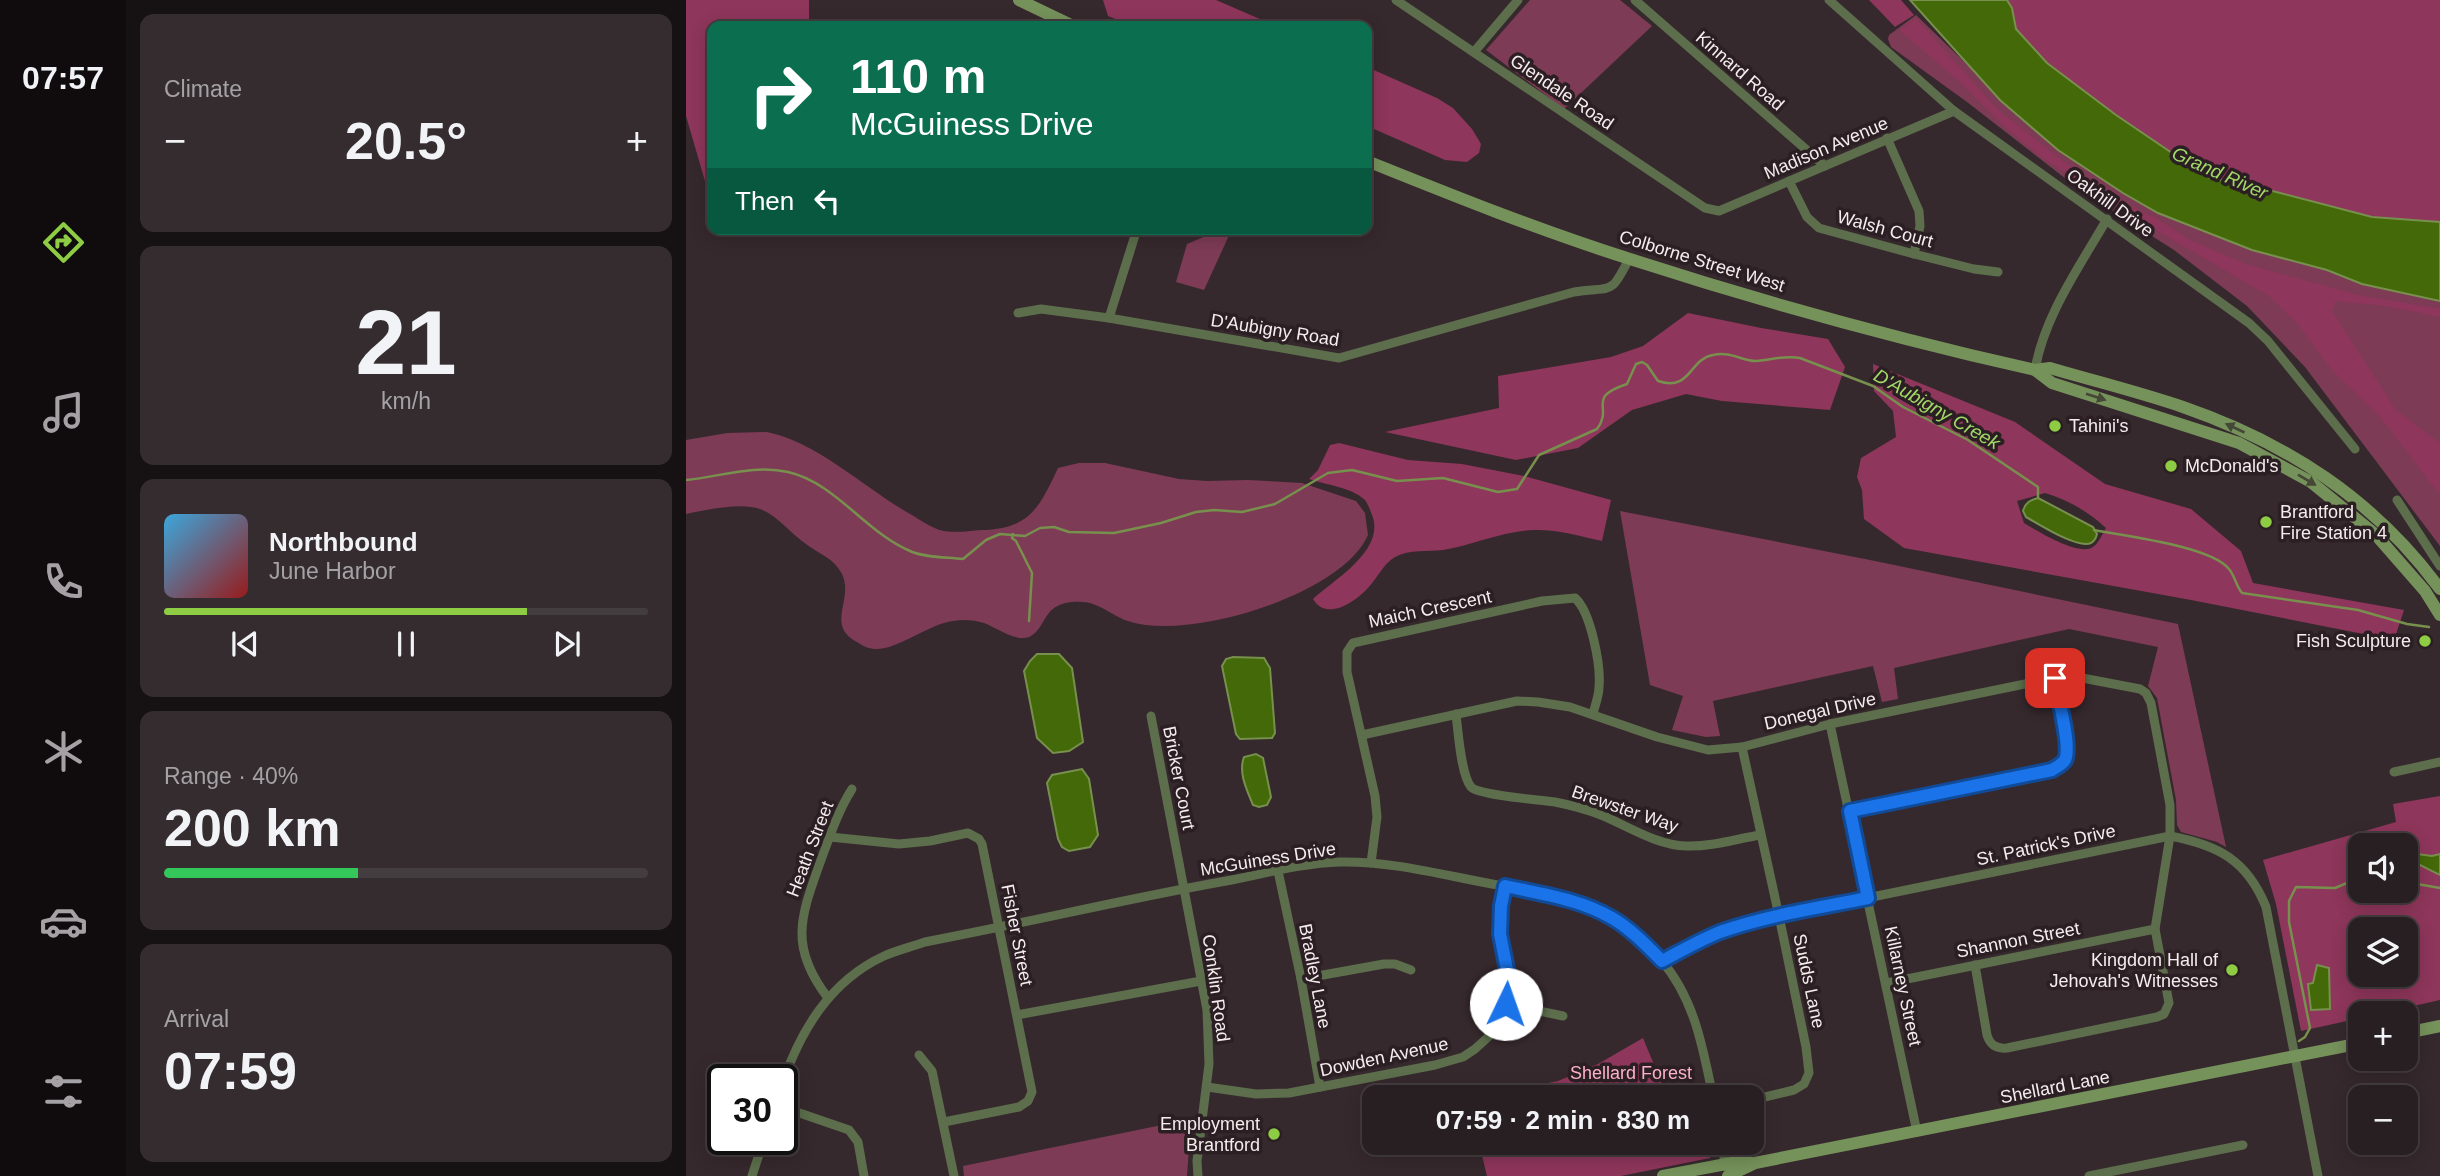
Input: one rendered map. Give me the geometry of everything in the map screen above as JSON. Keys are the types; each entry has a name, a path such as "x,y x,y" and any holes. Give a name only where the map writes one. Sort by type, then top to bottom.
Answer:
{"main road":[{"path":"1019,0 1063,21"},
{"name":"Colborne Street West","path":"1372,163 1472,203 1629,259 1866,328 2035,370 2050,368 2181,406 2226,423 2288,452 2328,477 2361,503 2413,556 2440,589"},
{"name":"Colborne Street West","path":"2035,370 2052,383 2239,443 2311,482 2376,535 2425,592 2440,615"},
{"path":"2418,1031 2440,1026"},
{"name":"Shellard Lane","path":"1664,1176 1727,1172 1742,1161 1755,1163 2348,1046"}],"street":[{"name":"Glendale Road","path":"1396,0 1705,208 1711,209"},
{"path":"1474,52 1518,0"},
{"name":"Kinnard Road","path":"1635,0 1825,166"},
{"name":"Oakhill Drive","path":"1829,0 1954,111 2249,323 2268,341 2355,449"},
{"name":"Madison Avenue","path":"1711,209 1719,211 1954,111"},
{"path":"1888,138 1919,211 1920,226 1914,254"},
{"name":"Walsh Court","path":"1789,181 1807,217 1819,228 1974,269 1998,272"},
{"path":"2035,370 2039,347 2056,311 2107,219"},
{"path":"1109,318 1135,235"},
{"name":"D'Aubigny Road","path":"1018,313 1041,309 1109,318 1339,359 1574,292 1608,289 1619,281 1629,259"},
{"path":"2397,500 2440,566"},
{"name":"Maich Crescent","path":"1371,863 1377,817 1375,796 1345,661 1348,648 1353,643 1562,598 1575,598 1585,609 1599,673 1598,693 1592,714"},
{"name":"Donegal Drive","path":"1362,735 1517,701 1555,704 1708,750 1742,747 1830,724 2055,678 2077,677 2140,689 2149,698 2169,795 2171,836 2155,929"},
{"path":"1850,811 2052,770 2059,766 2064,761 2068,748 2055,678"},
{"name":"Brewster Way","path":"1456,714 1466,775 1471,788 1482,793 1574,806 1600,814 1658,840 1685,846 1708,845 1760,835"},
{"name":"Bricker Court","path":"1151,716 1185,888"},
{"name":"Killarney Street","path":"1830,724 1917,1132"},
{"name":"Sudds Lane","path":"1742,747 1806,1047 1809,1073 1804,1084 1794,1090 1764,1097"},
{"path":"2394,772 2440,762"},
{"name":"Heath Street","path":"828,998 814,981 806,963 800,928 804,907 830,837 852,789"},
{"name":"Fisher Street","path":"830,837 899,844 962,834 974,835 982,844 1032,1092 1028,1101 1019,1107 944,1122"},
{"name":"St. Patrick's Drive","path":"1662,961 1718,933 1779,916 2171,836 2197,841 2218,849 2236,863 2260,891 2266,907 2318,1176"},
{"name":"McGuiness Drive","path":"789,1064 799,1038 828,998 850,977 885,955 925,942 1185,888 1328,862 1371,863 1505,886 1598,910 1630,930 1662,961 1680,988 1697,1024 1710,1085"},
{"name":"Bradley Lane","path":"1278,871 1320,1087"},
{"name":"Dowden Avenue","path":"1207,1087 1272,1095 1435,1065 1463,1057 1497,1029 1506,1004 1508,975 1500,934 1505,886"},
{"name":"Conklin Road","path":"1185,888 1210,1044 1197,1161 1198,1176"},
{"path":"1975,965 1988,1039 1998,1048 2007,1048 2164,1014 2169,1003 2155,929"},
{"name":"Shannon Street","path":"1887,983 2155,929"},
{"path":"1301,979 1384,964 1395,964 1411,970"},
{"path":"1017,1015 1201,981"},
{"path":"1506,1004 1563,1016"},
{"path":"919,1055 932,1072 954,1176"},
{"path":"798,1112 849,1130 858,1142 864,1176"},
{"path":"2089,1176 2136,1172 2243,1145"},
{"path":"752,1176 759,1155"}],"shaded area":[{"path":"1530,0 1620,0 1652,26 1564,109 1486,50"},
{"path":"1910,0 2007,0 2012,8 2016,29 2047,63 2116,115 2209,178 2257,187 2372,217 2440,222 2440,301 2362,284 2327,270 2252,250 2158,213 2058,150 2000,100"},
{"path":"1916,15 2000,100 2058,150 2158,213 2252,250 2327,270 2362,284 2440,301 2440,546 2305,367 2247,306 2174,250 2084,193 1891,47 1889,35"},
{"path":"1208,235 1229,235 1204,290 1176,282 1187,244"},
{"path":"767,432 786,437 823,456 893,504 944,531 1011,526 1031,514 1058,468 1079,463 1105,463 1179,479 1302,483 1356,501 1365,513 1368,535 1353,557 1297,594 1262,608 1225,618 1157,626 1131,622 1089,603 1072,602 1062,604 1050,612 1039,629 1029,637 1018,638 984,623 961,620 932,627 888,647 869,648 855,641 842,627 845,583 839,569 772,516 760,509 743,506 686,514 686,440 727,433"},
{"path":"2038,498 2093,527 2097,534 2094,540 2085,544 2077,542 2026,517 2023,511 2025,506"},
{"path":"1620,511 2178,624 2226,847 2181,832 2177,825 2176,800 2157,698 2148,686 2158,647 2069,629 1894,668 1898,699 1882,702 1873,666 1713,701 1720,736 1706,737 1672,730 1683,696 1650,685"},
{"path":"1037,654 1059,654 1072,668 1083,742 1069,751 1053,753 1037,738 1024,671"},
{"path":"1264,658 1270,668 1275,733 1272,738 1240,739 1236,734 1222,666 1226,659"},
{"path":"1256,754 1263,758 1271,797 1267,805 1259,807 1253,805 1242,769 1244,757"},
{"path":"1082,769 1089,779 1098,835 1090,847 1069,851 1062,847 1058,839 1047,783 1052,775"},
{"path":"2418,854 2440,854 2440,875 2418,864"},
{"path":"2317,965 2329,968 2330,1009 2311,1010 2308,984 2313,983"},
{"path":"1191,1119 1187,1176 964,1176 963,1166"}],"green space":[{"path":"686,0 809,0 809,21 707,21 707,188 686,116"},
{"path":"1103,0 1216,0 1264,21 1120,21 1108,16"},
{"path":"1869,0 1901,0 1914,15 1895,27"},
{"path":"2007,0 2440,0 2440,222 2372,217 2257,187 2209,178 2116,115 2047,63 2016,29 2012,8"},
{"path":"1916,18 1996,108 2121,203 2156,218 2190,240 2246,264 2358,295 2440,309 2440,317 2386,306 2336,301 2332,311 2396,410 2440,443 2440,495 2381,418 2332,370 2297,323 2269,296 2137,219 2040,156 1899,30"},
{"path":"1372,69 1437,98 1453,108 1472,129 1481,144 1479,153 1467,162 1445,160 1372,128"},
{"path":"1688,313 1828,339 1845,367 1830,410 1722,401 1686,394 1632,410 1578,448 1516,460 1385,432 1499,408 1498,376 1611,357 1643,346"},
{"path":"1873,364 2015,422 2105,484 2191,509 2241,551 2253,583 2404,610 2394,640 1904,548 1864,519 1862,490 1857,477 1861,458 1896,437 1893,411 1874,391","holes":["2045,493 2070,503 2106,528 2095,546 2087,549 2068,546 2024,523 2017,501"]},
{"path":"1339,443 1408,460 1462,464 1524,476 1611,500 1602,541 1559,532 1533,530 1443,550 1407,553 1391,560 1355,600 1340,608 1325,609 1313,599 1356,563 1372,540 1374,528 1365,500 1346,489 1309,479 1318,470 1330,445"},
{"path":"2440,796 2440,1000 2418,1005 2418,1001 2348,1001 2348,1021 2301,1031 2276,904 2263,860 2348,836 2348,903 2418,903 2418,833 2358,833 2396,822 2393,804"},
{"name":"Shellard Forest","path":"1643,1038 1662,1085 1538,1085 1558,1081 1598,1064"},
{"path":"1482,1155 1711,1155 1710,1158 1621,1176 1487,1176"}],"waterway":[{"name":"D'Aubigny Creek","path":"686,480 750,470 788,472 821,486 894,543 910,551 929,556 963,559 986,540 1000,534 1025,536 1040,528 1054,527 1069,532 1114,533 1196,512 1242,512 1275,504 1328,473 1352,470 1397,481 1443,478 1498,492 1517,489 1539,455 1597,429 1603,415 1604,399 1614,389 1627,384 1636,364 1642,362 1658,381 1669,383 1684,379 1699,362 1719,354 1756,361 1783,357 1800,358 1873,386 1903,407 1968,440 2038,487 2038,498"},
{"name":"D'Aubigny Creek","path":"2094,530 2166,543 2205,554 2229,569 2242,593 2358,610 2407,624 2429,627"},
{"path":"1013,534 1012,538 1032,573 1029,621"},
{"path":"2299,1041 2310,1028 2289,922 2289,901 2296,887 2335,888 2348,882"},
{"path":"2418,884 2440,888"}],"place":[{"name":"Tahini's","path":"2055,426"},
{"name":"McDonald's","path":"2171,466"},
{"name":"Brantford Fire Station 4","path":"2266,522"},
{"name":"Fish Sculpture","path":"2425,641"},
{"name":"Kingdom Hall of Jehovah's Witnesses","path":"2232,970"},
{"name":"Employment Brantford","path":"1274,1134"}],"route":[{"path":"1506,1004 1508,975 1500,934 1505,886 1590,906 1630,930 1662,961 1718,933 1734,928 1868,898 1850,811 1974,787 2052,770 2059,766 2064,761 2068,748 2055,678"}],"water label":[{"name":"Grand River","path":"2220,173"}]}
